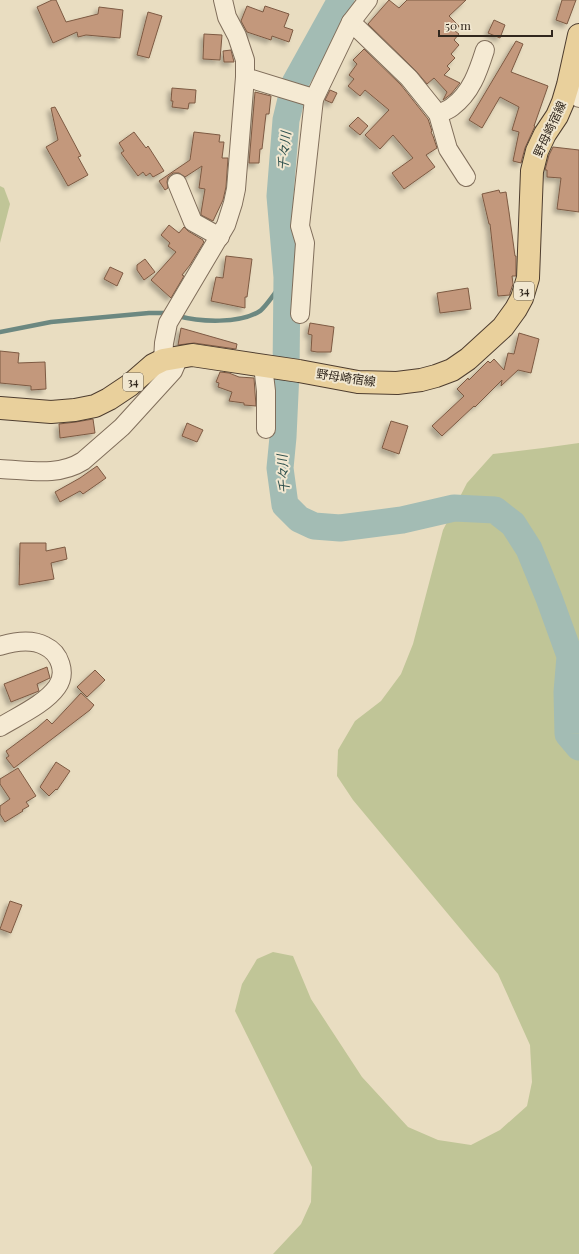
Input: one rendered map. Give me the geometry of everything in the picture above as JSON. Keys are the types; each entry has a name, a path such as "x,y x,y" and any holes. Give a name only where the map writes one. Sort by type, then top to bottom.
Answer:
{"main road":[{"name":"野母崎宿線","path":"171,358 192,356 297,371 358,382 397,383 421,380 436,376 452,370 468,359 503,327 522,298 528,278 532,171 537,151 545,134 573,93 579,35"},
{"name":"34","path":"0,408 51,412 75,410 95,406 109,399 130,385 153,365 171,358"}],"street":[{"path":"0,469 38,472 53,471 68,468 83,461 122,427 173,371 171,358 164,343 173,315 226,225 236,189 245,60 237,36 227,17 223,0"},
{"path":"300,314 305,243 300,226 310,97 351,22 368,0"},
{"path":"351,22 409,78 438,114 448,149 466,177"},
{"path":"438,114 451,108 465,96 476,78 484,50"},
{"path":"245,77 310,97"},
{"path":"177,183 193,222 220,237"},
{"path":"264,366 266,428"},
{"path":"0,646 29,642 45,646 52,651 61,663 62,670 61,679 57,687 50,694 38,704 0,727"},
{"path":"0,735 3,736 17,730 54,708"}],"green space":[{"path":"0,186 4,188 10,204 0,243"},
{"path":"579,443 579,1254 273,1254 301,1224 311,1202 312,1167 235,1011 242,984 257,959 273,952 293,956 311,999 362,1077 408,1127 438,1140 471,1145 500,1130 527,1106 532,1082 530,1045 498,974 353,800 337,776 338,750 355,721 381,701 401,674 413,644 443,530 467,483 493,454"}],"building":[{"path":"52,0 56,0 66,22 98,14 99,7 123,10 120,38 86,35 78,37 77,32 53,43 37,7"},
{"path":"389,0 399,8 407,0 466,0 449,16 459,26 455,31 459,34 454,40 459,45 451,54 455,58 447,66 450,69 444,75 460,83 451,94 443,100 447,92 434,78 427,84 416,71 368,24"},
{"path":"562,0 576,0 567,24 556,20"},
{"path":"247,6 263,12 265,6 289,14 284,27 293,30 289,42 272,36 271,40 247,32 241,21"},
{"path":"148,12 162,16 149,58 137,55"},
{"path":"494,20 505,25 500,38 488,33"},
{"path":"204,34 222,35 220,60 203,59"},
{"path":"516,41 523,44 511,72 548,86 521,163 513,161 519,132 512,130 519,107 500,97 482,128 469,120"},
{"path":"364,49 401,85 428,119 437,148 426,155 435,167 404,189 392,173 413,158 393,135 380,149 365,135 389,110 365,90 360,96 348,86 354,79 349,75 357,64 353,60"},
{"path":"231,50 234,62 224,62 223,51"},
{"path":"172,88 196,90 195,103 189,103 188,109 172,107"},
{"path":"330,90 337,93 332,103 325,100"},
{"path":"255,92 271,96 269,114 266,114 259,163 249,163"},
{"path":"55,107 81,156 78,157 88,175 68,186 46,147 58,140 51,108"},
{"path":"358,117 368,126 360,135 349,126"},
{"path":"134,132 146,148 148,146 164,171 153,177 150,173 146,176 143,172 138,176 121,153 124,151 119,143"},
{"path":"194,132 220,135 219,142 224,142 222,158 228,158 226,187 223,200 213,221 201,215 205,189 199,188 202,166 185,177 179,173 173,173 168,177 168,188 165,190 159,181 190,160"},
{"path":"553,147 579,150 579,212 557,209 561,178 547,177 547,170 545,170"},
{"path":"499,190 500,193 506,192 516,256 516,276 512,276 513,284 510,295 498,296 490,224 482,194"},
{"path":"169,225 179,233 184,227 204,242 182,275 184,276 171,298 151,280 176,252 168,246 170,243 161,235"},
{"path":"226,256 252,259 247,297 245,297 245,308 211,301 216,277 223,278"},
{"path":"145,259 155,272 144,280 137,270 137,265"},
{"path":"110,267 123,273 117,286 104,279"},
{"path":"468,288 471,309 440,313 437,293"},
{"path":"310,323 334,327 331,352 311,351 312,335 308,334"},
{"path":"181,328 237,344 236,349 194,343 178,345"},
{"path":"519,333 539,339 531,373 518,370 501,386 502,380 475,407 474,406 442,436 432,426 464,396 457,389 468,378 469,380 488,361 490,363 494,359 504,370 508,353 514,354"},
{"path":"0,351 19,353 18,363 45,362 46,389 31,390 31,386 0,383"},
{"path":"220,372 229,373 239,377 254,378 256,406 244,405 244,403 229,401 232,392 218,387 219,383 216,382"},
{"path":"93,419 95,433 60,438 59,424"},
{"path":"391,421 408,426 399,454 382,448"},
{"path":"187,423 203,430 197,442 182,436"},
{"path":"97,466 106,478 83,494 80,491 60,502 55,492 80,478"},
{"path":"20,543 46,543 46,551 65,547 67,559 51,563 54,579 19,585"},
{"path":"47,667 50,678 37,684 39,691 11,702 4,684"},
{"path":"95,670 105,680 87,697 77,687"},
{"path":"81,693 94,705 90,710 14,768 6,758 9,756 6,751 47,719 52,724"},
{"path":"56,762 70,771 57,790 56,789 49,796 40,787"},
{"path":"18,768 36,796 26,802 29,806 5,822 0,814 0,806 10,799 0,784 0,779"},
{"path":"10,901 22,905 11,933 0,929"}],"waterway":[{"name":"千々川","path":"341,0 295,83 286,120 280,196 287,277 286,372 280,468 285,505 299,519 314,526 340,528 402,520 454,508 495,510 513,524 529,549 570,656 567,692 568,734 579,747"},
{"path":"178,316 197,320 220,321 252,315 263,309 287,277"},
{"path":"0,332 51,322 149,313 169,313"},
{"path":"567,692 579,687"}]}
